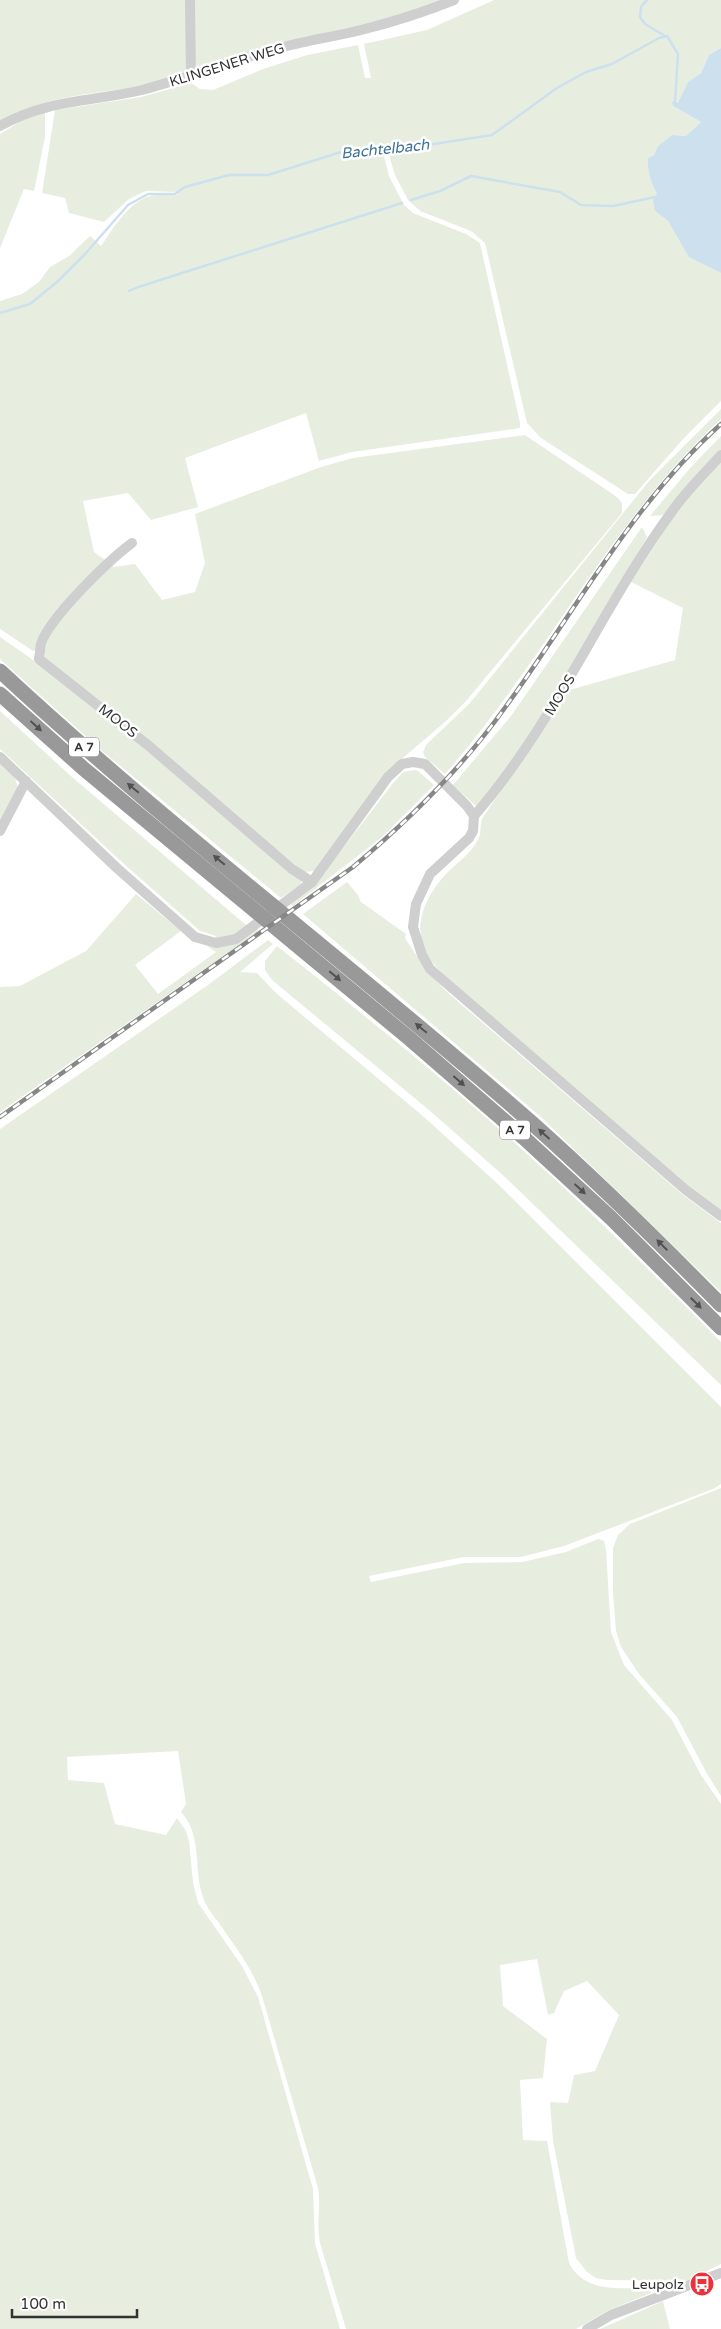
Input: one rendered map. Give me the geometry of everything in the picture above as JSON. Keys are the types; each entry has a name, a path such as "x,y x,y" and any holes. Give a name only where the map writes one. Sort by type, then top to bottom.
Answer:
{"highway":[{"name":"A 7","path":"0,671 94,755 257,892 303,940 612,1218 721,1328"},
{"name":"A 7","path":"0,694 84,769 246,903 303,940 540,1131 618,1201 721,1305"}],"street":[{"path":"190,0 190,76"},
{"name":"KLINGENER WEG","path":"0,126 20,115 49,105 140,90 276,48 359,30 425,12 454,0"},
{"name":"MOOS","path":"474,816 539,729 635,567 674,509 721,455"},
{"name":"MOOS","path":"132,543 110,560 48,631 42,643 39,659 149,746 292,869 312,882"},
{"path":"0,757 118,869 196,937 216,943 236,940 312,882 388,777 402,764 413,762 425,764 467,806 474,816 473,831 469,838 430,874 416,904 412,927 430,969 686,1190 721,1216"},
{"path":"0,831 26,782"},
{"path":"587,2329 612,2315 721,2273"}],"shaded area":[{"path":"0,0 187,0 188,74 142,86 48,102 31,107 0,122"},
{"path":"192,0 447,0 425,10 193,72"},
{"path":"494,0 721,0 721,48 709,55 701,73 688,82 681,101 673,106 701,122 686,136 672,135 658,146 654,155 648,158 648,165 657,194 655,211 668,221 689,256 721,273 721,401 684,438 635,494 628,494 541,438 527,423 485,243 471,231 420,211 408,200 395,175 389,155 384,156 389,176 404,205 413,213 466,234 480,243 520,428 352,452 319,461 306,413 185,458 198,507 151,520 128,493 83,501 94,552 105,560 37,650 33,651 0,629 0,301 22,294 39,282 50,267 69,256 90,236 101,246 128,210 142,199 153,195 178,195 176,192 146,191 129,199 104,222 69,213 65,198 42,193 55,110 141,97 191,83 200,89 213,90 263,69 307,55 358,45 365,78 371,78 364,44 427,30"},
{"path":"45,112 45,137 34,191 24,189 0,248 0,134 21,121"},
{"path":"721,409 721,419 681,459 645,502 481,731 445,774 425,757 423,752 426,745 470,703 649,481"},
{"path":"525,435 617,497 622,503 622,513 467,700 445,722 397,763 315,871 304,872 46,661 45,650 58,623 79,596 110,564 114,567 135,564 162,600 195,592 205,563 195,514 321,467 353,458"},
{"path":"721,436 721,451 665,515 650,516 691,467"},
{"path":"721,459 721,1210 689,1186 457,988 429,958 420,930 424,908 435,888 475,845 480,835 482,819 566,691 675,660 683,608 631,582 679,508"},
{"path":"642,527 647,537 587,641 502,776 476,806 453,785 511,716"},
{"path":"0,637 78,693 153,753 300,878 302,884 281,898 101,750 0,659"},
{"path":"0,711 72,777 246,925 259,931 0,1112 0,987 20,986 86,951 136,894 181,931 135,965 158,994 216,952 208,947 216,936 200,931 124,864 0,749"},
{"path":"0,764 15,778 18,788 0,824"},
{"path":"415,770 434,785 382,837 293,906 291,904 322,875 394,782 403,772"},
{"path":"347,882 358,895 361,902 406,934 405,938 427,972 448,993 682,1194 721,1223 721,1292 541,1117 303,914"},
{"path":"268,940 273,944 240,972 257,973 276,993 424,1117 499,1185 721,1407 721,1484 713,1489 564,1546 521,1557 464,1557 369,1576 371,1582 464,1563 522,1562 566,1552 598,1539 604,1541 611,1632 624,1665 672,1720 701,1775 721,1804 721,2264 686,2281 607,2280 596,2278 587,2272 576,2258 553,2141 550,2102 568,2103 574,2075 595,2071 619,2015 587,1981 564,1991 554,2013 548,2015 537,1959 500,1965 503,2006 547,2039 543,2078 520,2080 523,2140 547,2141 569,2263 584,2280 593,2284 603,2287 647,2288 651,2290 651,2293 609,2310 576,2329 346,2329 320,2243 318,2188 262,1996 249,1968 204,1901 198,1876 195,1842 188,1821 181,1812 186,1804 178,1751 67,1757 68,1780 104,1783 115,1824 166,1835 177,1818 186,1831 198,1903 242,1966 258,1997 313,2189 315,2243 340,2329 0,2329 0,1129 208,985"},
{"path":"277,946 398,1043 487,1118 569,1192 721,1342 721,1385 505,1177 429,1110 272,980 265,970 265,961"},
{"path":"721,1488 721,1796 677,1717 639,1674 621,1647 616,1631 613,1593 613,1548 618,1535 630,1524"},
{"path":"663,2301 670,2329 600,2329"}],"water":[{"path":"721,48 721,273 689,257 668,221 655,211 653,200 657,194 648,168 648,158 654,155 658,146 672,135 686,136 701,122 673,106 672,102 678,103 688,82 701,73 709,55"}],"waterway":[{"path":"647,0 641,7 640,17 645,24 665,36"},
{"name":"Bachtelbach","path":"0,313 30,304 57,282 85,254 128,205 148,194 175,194 185,187 229,175 268,175 341,152 376,153 492,135 557,88 586,72 612,64 659,38 667,36 678,54 675,102"},
{"path":"411,200 440,191 471,176 560,192 581,205 613,206 655,197"},
{"path":"129,291 402,203"}],"railway":[{"path":"0,1117 353,867 414,812 453,773 488,731 605,560 659,489 689,455 721,424"}],"place":[{"name":"Leupolz","path":"702,2284"}]}
